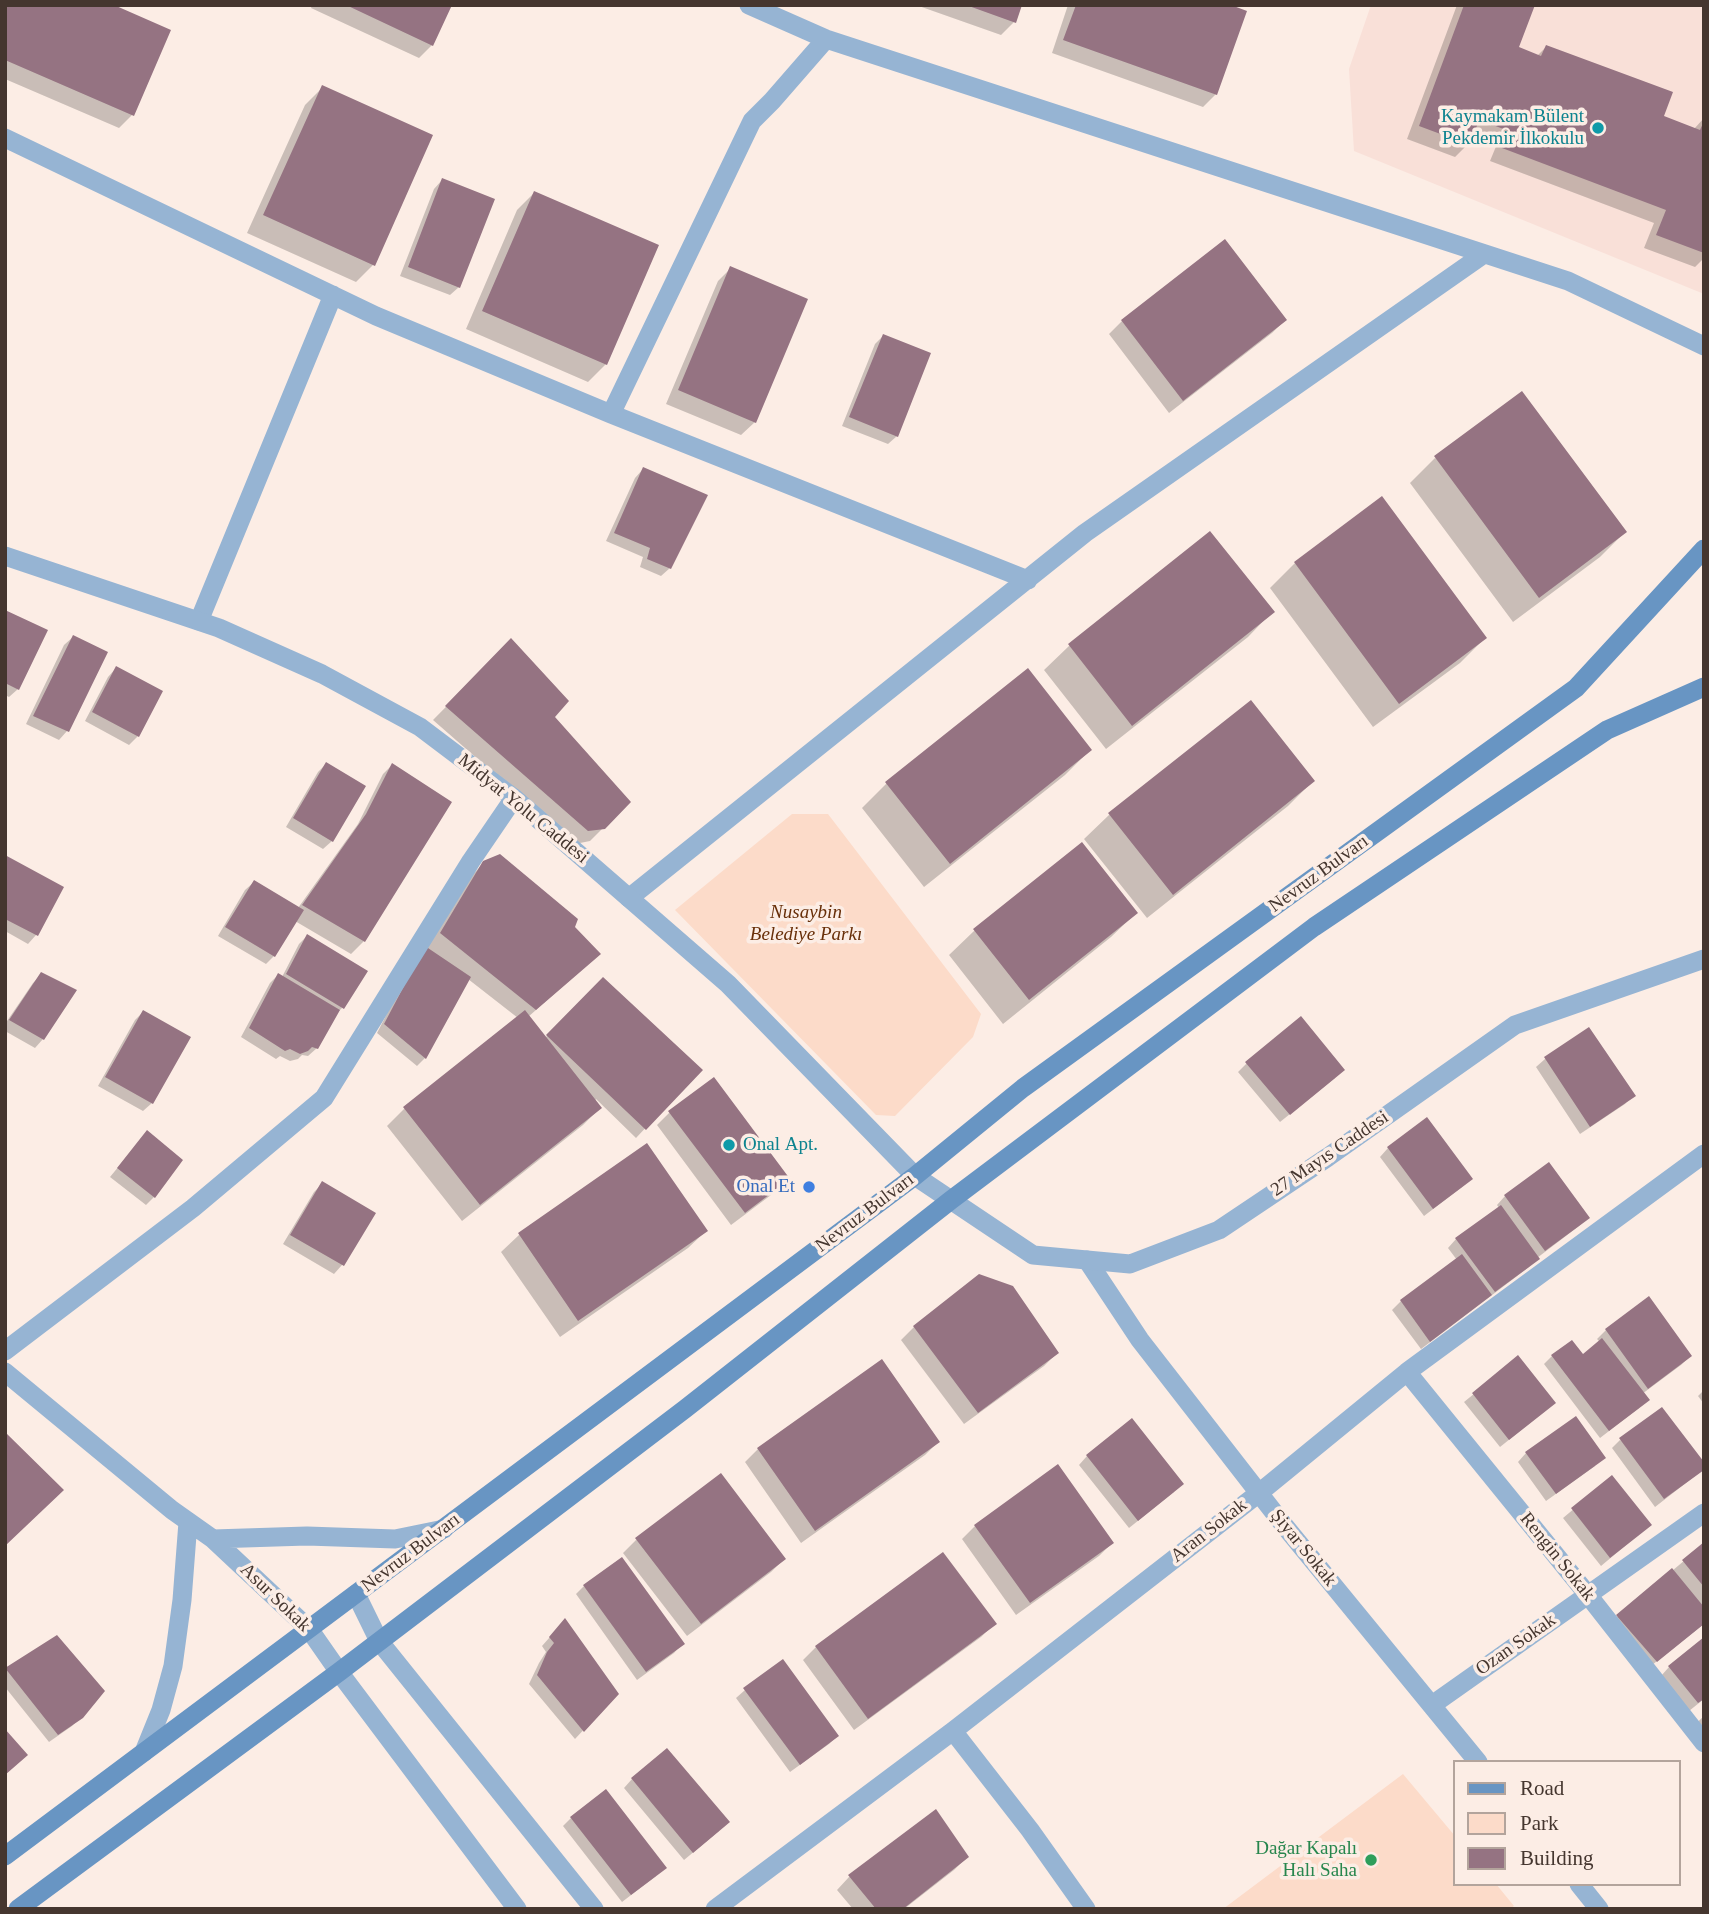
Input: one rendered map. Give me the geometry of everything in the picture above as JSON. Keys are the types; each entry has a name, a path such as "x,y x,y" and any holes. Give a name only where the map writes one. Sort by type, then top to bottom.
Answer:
{"main road":[{"name":"Nevruz Bulvarı","path":"5,1856 915,1176 1023,1088 1576,688 1704,550"},
{"name":"Nevruz Bulvarı","path":"18,1909 339,1672 695,1401 951,1200 1314,927 1606,730 1704,687"}],"street":[{"path":"749,5 826,39 1568,281 1704,346"},
{"path":"611,414 752,121 772,102 826,39"},
{"path":"5,138 376,316 611,414 1028,580"},
{"path":"629,898 1085,533 1485,254"},
{"path":"199,621 333,295"},
{"name":"Midyat Yolu Caddesi","path":"5,556 219,628 322,674 421,727 514,798 728,984 915,1176 951,1200"},
{"path":"5,1351 193,1208 324,1098 471,861 514,798"},
{"name":"27 Mayıs Caddesi","path":"951,1200 1032,1255 1130,1264 1219,1230 1515,1025 1704,959"},
{"name":"Aran Sokak","path":"715,1909 953,1731 1259,1493 1407,1372 1704,1154"},
{"name":"Şiyar Sokak","path":"1087,1260 1140,1340 1283,1524 1476,1760"},
{"name":"Asur Sokak","path":"5,1372 188,1522 213,1539 309,1629 517,1909"},
{"name":"Rengin Sokak","path":"1407,1372 1588,1595 1704,1744"},
{"name":"Ozan Sokak","path":"1432,1705 1704,1513"},
{"path":"144,1752 161,1710 173,1666 182,1600 188,1522"},
{"path":"213,1539 307,1536 395,1539 444,1529"},
{"path":"356,1594 379,1641 594,1909"},
{"path":"953,1731 1030,1830 1086,1909"},
{"path":"1580,1886 1599,1909"}],"shaded area":[{"path":"1371,5 1704,5 1704,294 1354,151 1349,69"}],"green space":[{"name":"Nusaybin Belediye Parkı","path":"792,814 828,814 981,1014 973,1037 895,1116 876,1115 675,910"},
{"name":"Dağar Kapalı Halı Saha","path":"1403,1774 1454,1835 1454,1886 1498,1886 1514,1906 1510,1909 1223,1909"}],"building":[{"path":"7,5 114,5 171,30 134,116 5,60"},
{"path":"346,5 452,5 433,46"},
{"path":"966,5 1022,5 1016,23"},
{"path":"1076,5 1231,5 1247,11 1217,95 1063,40"},
{"name":"Kaymakam Bülent Pekdemir İlkokulu","path":"1464,5 1535,5 1519,47 1541,56 1546,45 1673,92 1664,116 1700,130 1704,121 1704,253 1656,235 1666,210 1502,148 1509,131 1479,120 1470,145 1419,126"},
{"path":"322,85 433,135 375,266 263,215"},
{"path":"442,178 495,199 460,288 408,267"},
{"path":"534,191 659,245 607,365 482,311"},
{"path":"1225,239 1287,320 1183,401 1121,320"},
{"path":"730,266 808,299 756,423 678,390"},
{"path":"883,334 931,353 898,437 849,417"},
{"path":"1522,391 1627,532 1539,598 1434,456"},
{"path":"643,467 708,495 671,569 647,559 650,548 614,533"},
{"path":"1382,496 1487,638 1399,704 1294,562"},
{"path":"1210,531 1275,612 1132,726 1068,644"},
{"path":"5,610 48,630 19,690 5,683"},
{"path":"73,635 108,652 69,732 33,716"},
{"path":"511,638 569,701 555,717 631,802 605,829 588,831 445,706"},
{"path":"116,666 163,691 139,737 92,712"},
{"path":"1028,668 1092,750 950,864 885,782"},
{"path":"1251,700 1315,781 1173,895 1108,813"},
{"path":"326,762 366,786 333,842 293,818"},
{"path":"392,763 452,802 365,942 302,905 366,814"},
{"path":"1082,842 1138,913 1029,1000 973,929"},
{"path":"500,854 578,919 575,927 601,954 536,1010 440,933 483,861"},
{"path":"5,855 64,887 38,936 5,919"},
{"path":"254,880 304,910 275,957 225,927"},
{"path":"307,934 368,971 344,1009 286,974"},
{"path":"425,946 471,977 426,1059 384,1024"},
{"path":"41,972 77,990 44,1040 9,1020"},
{"path":"278,973 340,1010 318,1049 312,1047 300,1054 290,1049 285,1051 249,1028"},
{"path":"603,977 703,1070 646,1130 546,1035"},
{"path":"143,1010 191,1037 153,1104 105,1077"},
{"path":"525,1010 602,1108 480,1205 403,1107"},
{"path":"1301,1016 1345,1070 1290,1115 1245,1062"},
{"path":"1589,1027 1636,1096 1590,1127 1544,1057"},
{"name":"Onal Apt.","path":"714,1077 790,1179 745,1213 668,1111"},
{"path":"1427,1117 1473,1179 1433,1209 1387,1147"},
{"path":"147,1130 183,1160 155,1198 117,1168"},
{"path":"647,1143 708,1231 578,1321 518,1233"},
{"path":"1549,1162 1590,1218 1545,1251 1504,1195"},
{"path":"322,1181 376,1213 344,1266 290,1235"},
{"path":"1501,1205 1540,1259 1495,1292 1455,1238"},
{"path":"1462,1254 1492,1295 1430,1342 1400,1300"},
{"path":"979,1274 1013,1286 1059,1353 978,1413 913,1326"},
{"path":"1649,1296 1692,1356 1648,1389 1605,1329"},
{"path":"1602,1338 1650,1400 1609,1431 1551,1355 1572,1340 1583,1354"},
{"path":"1518,1355 1556,1403 1509,1440 1472,1393"},
{"path":"882,1359 940,1442 815,1531 757,1448"},
{"path":"1662,1407 1704,1462 1704,1470 1664,1499 1619,1438"},
{"path":"1576,1416 1606,1458 1556,1494 1525,1452"},
{"path":"1132,1418 1184,1484 1138,1521 1086,1455"},
{"path":"5,1432 64,1490 5,1546"},
{"path":"1058,1464 1114,1543 1030,1603 974,1525"},
{"path":"721,1473 786,1559 701,1624 635,1538"},
{"path":"1612,1475 1652,1525 1610,1558 1571,1508"},
{"path":"1704,1542 1704,1587 1682,1560"},
{"path":"943,1552 997,1624 868,1719 815,1646"},
{"path":"622,1557 685,1644 646,1672 583,1585"},
{"path":"1672,1568 1704,1607 1704,1624 1657,1662 1616,1615"},
{"path":"565,1618 619,1694 584,1732 537,1675 554,1643 549,1637"},
{"path":"57,1635 105,1691 83,1718 58,1735 5,1668"},
{"path":"1704,1637 1704,1699 1698,1703 1668,1666"},
{"path":"783,1659 839,1736 800,1765 743,1688"},
{"path":"5,1729 28,1755 5,1775"},
{"path":"667,1748 730,1822 693,1853 631,1778"},
{"path":"606,1789 667,1868 631,1895 570,1817"},
{"path":"936,1809 969,1857 903,1909 876,1909 848,1875"}],"place":[{"name":"Kaymakam Bülent Pekdemir İlkokulu","path":"1598,128"},
{"name":"Onal Apt.","path":"729,1145"},
{"name":"Onal Et","path":"809,1187"},
{"name":"Dağar Kapalı Halı Saha","path":"1371,1860"}]}
